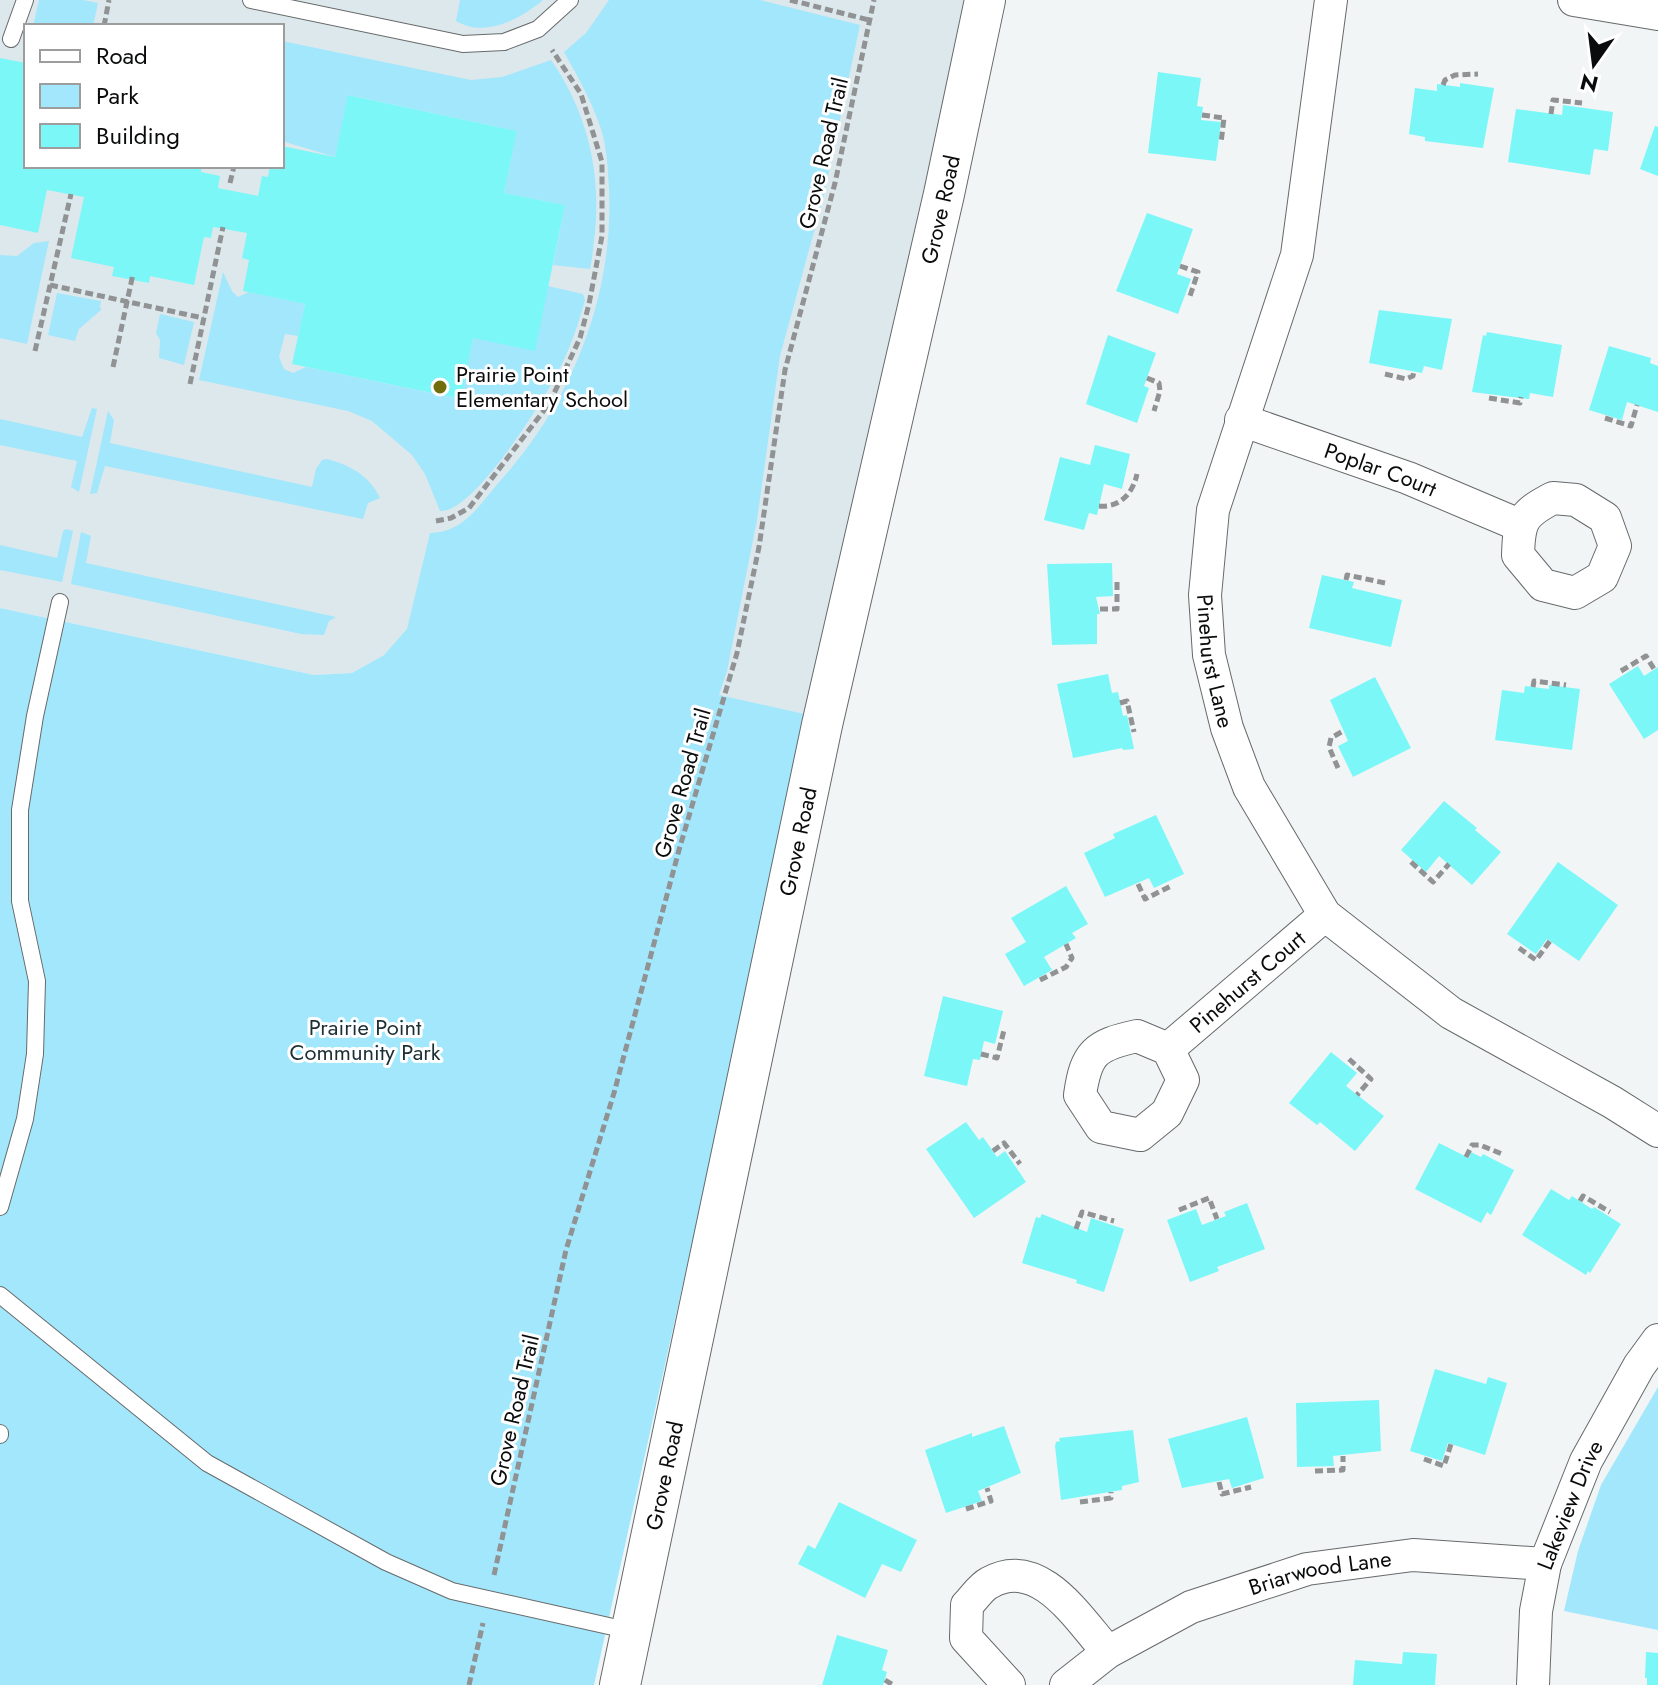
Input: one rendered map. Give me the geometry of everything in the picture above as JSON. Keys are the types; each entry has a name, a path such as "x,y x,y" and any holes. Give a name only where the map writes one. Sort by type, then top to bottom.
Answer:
{"street":[{"name":"Grove Road","path":"620,1685 818,741 944,194 985,0"},
{"name":"Pinehurst Lane","path":"1331,0 1297,255 1213,510 1205,595 1209,655 1227,728 1249,787 1325,915 1451,1013 1612,1102 1658,1131"},
{"path":"1574,0 1658,14"},
{"name":"Poplar Court","path":"1241,420 1408,478 1519,525"},
{"name":"Pinehurst Court","path":"1168,1049 1325,915"},
{"name":"Lakeview Drive","path":"1533,1685 1536,1611 1545,1564 1586,1461 1639,1366 1658,1340"},
{"name":"Briarwood Lane","path":"1066,1685 1108,1652 1191,1607 1307,1569 1413,1555 1545,1564"},
{"path":"1009,1685 966,1638 967,1605 989,1583 1020,1574 1049,1586 1108,1652"}],"lane":[{"path":"11,39 25,0"},
{"path":"251,0 463,44 504,42 538,29 570,0"},
{"path":"0,1207 25,1119 35,1054 37,981 20,901 20,810 35,716 60,602"},
{"path":"0,1295 207,1463 386,1562 452,1591 631,1631"}],"path":[{"path":"104,24 109,0"},
{"path":"790,0 869,20"},
{"name":"Grove Road Trail","path":"495,1570 566,1250 614,1093 679,850 737,653 759,547 785,370 835,183 874,0"},
{"path":"436,521 451,518 469,508 549,404 580,338 589,304 602,236 602,162 581,94 552,50"},
{"path":"1443,85 1445,80 1455,75 1478,74"},
{"path":"1551,114 1553,100 1582,103"},
{"path":"1202,115 1224,118 1221,143"},
{"path":"230,183 234,168"},
{"path":"35,351 71,194"},
{"path":"190,384 223,227"},
{"path":"1180,266 1198,272 1189,299"},
{"path":"113,367 133,274"},
{"path":"50,285 203,318"},
{"path":"1385,374 1406,379 1413,376 1414,371"},
{"path":"1147,378 1159,383 1154,411"},
{"path":"1489,398 1520,403 1521,397"},
{"path":"1605,418 1631,426 1637,405"},
{"path":"1099,506 1114,506 1134,487 1137,474"},
{"path":"1346,580 1347,575 1385,583"},
{"path":"1100,609 1117,609 1117,580"},
{"path":"1621,671 1646,656 1654,669"},
{"path":"1533,687 1534,681 1566,685"},
{"path":"1120,703 1127,701 1134,732"},
{"path":"1338,768 1329,747 1331,738 1343,731"},
{"path":"1411,862 1433,882 1449,864"},
{"path":"1138,884 1145,899 1171,886"},
{"path":"1519,948 1536,960 1550,941"},
{"path":"1040,980 1066,967 1072,958 1066,944"},
{"path":"981,1054 997,1058 1004,1030"},
{"path":"1349,1059 1371,1079 1357,1095"},
{"path":"993,1151 1004,1143 1020,1164"},
{"path":"1466,1157 1472,1145 1502,1154"},
{"path":"1580,1201 1583,1196 1610,1212"},
{"path":"1179,1210 1209,1198 1217,1219"},
{"path":"1076,1229 1082,1212 1114,1221"},
{"path":"1424,1459 1444,1466 1451,1444"},
{"path":"1315,1471 1343,1470 1343,1456"},
{"path":"1219,1482 1222,1494 1251,1487"},
{"path":"966,1509 991,1501 987,1488"},
{"path":"1080,1502 1111,1498 1111,1492"},
{"path":"469,1685 481,1628"},
{"path":"885,1680 893,1685"}],"shaded area":[{"name":"Prairie Point Elementary School","path":"0,0 965,0 809,715 408,629 384,655 352,673 314,675 0,608"}],"green space":[{"path":"39,0 98,3 93,24 33,24"},
{"path":"460,0 543,0 513,20 478,28 456,21"},
{"name":"Prairie Point Community Park","path":"609,0 760,0 860,25 824,195 780,356 757,520 727,671 719,695 809,715 594,1685 0,1685 0,608 314,675 352,673 384,655 407,629 430,533 453,528 478,508 548,418 583,346 604,269 609,230 609,190 601,129 564,52 586,33"},
{"path":"284,41 471,80 502,77 551,60 574,100 589,142 596,186 590,269 553,265 565,205 504,193 517,131 349,95 335,157 284,142"},
{"path":"49,241 27,344 0,338 0,255 17,256 34,243"},
{"path":"223,272 238,297 249,292 305,304 298,336 285,334 279,357 284,369 293,373 306,367 460,399 473,338 548,286 583,294 585,300 562,364 526,424 490,474 471,494 454,507 440,511 425,474 412,455 372,421 348,411 199,380"},
{"path":"57,293 101,301 102,309 79,329 75,341 48,335"},
{"path":"160,314 194,322 184,365 159,358 160,340 156,333"},
{"path":"92,408 97,409 79,492 71,487 77,461 0,445 0,419 82,437"},
{"path":"108,411 114,420 110,443 312,487 316,469 322,460 327,459 358,472 371,483 380,498 368,503 363,519 105,466 97,493 90,494"},
{"path":"66,529 73,531 62,582 0,570 0,545 57,558"},
{"path":"81,532 91,536 86,563 336,617 329,621 324,635 301,634 71,584"},
{"path":"1658,1387 1658,1630 1564,1611 1578,1551 1601,1485"}],"building":[{"path":"0,58 24,63 24,168 202,168 201,172 220,176 218,188 258,196 262,176 268,177 270,168 284,168 284,146 335,157 348,95 517,131 504,193 565,205 535,351 473,338 461,399 292,364 305,304 243,291 249,260 242,258 247,233 213,227 211,238 204,237 194,285 150,276 149,283 112,276 114,267 71,258 84,197 47,190 38,233 0,225"},
{"path":"1158,72 1201,78 1197,106 1203,107 1201,120 1221,122 1216,161 1148,153"},
{"path":"1460,83 1494,88 1483,148 1425,141 1425,137 1409,134 1415,88 1437,91 1437,84 1460,87"},
{"path":"1563,105 1613,112 1608,151 1594,149 1590,175 1508,162 1516,109 1562,115"},
{"path":"1655,126 1658,127 1658,176 1640,169"},
{"path":"1147,213 1193,229 1177,274 1191,279 1178,314 1116,291"},
{"path":"1379,310 1452,319 1442,370 1424,366 1422,373 1369,363"},
{"path":"1487,332 1562,345 1553,397 1530,393 1529,399 1472,392 1483,335 1486,336"},
{"path":"1108,335 1156,353 1144,386 1149,388 1137,423 1086,404"},
{"path":"1609,346 1651,358 1650,363 1658,366 1658,412 1627,402 1622,420 1589,410"},
{"path":"1095,445 1130,454 1122,489 1104,484 1097,515 1089,513 1084,530 1044,520 1060,457 1090,465"},
{"path":"1112,563 1113,596 1096,597 1100,614 1097,614 1097,644 1052,645 1047,564"},
{"path":"1322,575 1354,582 1352,588 1402,600 1391,647 1309,628"},
{"path":"1638,666 1644,676 1658,667 1658,730 1644,739 1609,684"},
{"path":"1108,674 1112,693 1118,692 1123,716 1127,715 1134,749 1122,748 1073,758 1057,684"},
{"path":"1375,677 1411,748 1353,777 1338,746 1348,741 1330,700"},
{"path":"1549,685 1580,689 1572,750 1495,740 1502,690 1524,693 1525,686 1549,689"},
{"path":"1444,801 1501,852 1472,885 1439,856 1426,872 1401,850"},
{"path":"1156,815 1184,874 1154,888 1149,878 1105,897 1084,853 1115,838 1113,834"},
{"path":"1558,862 1618,905 1579,961 1547,939 1536,954 1507,934"},
{"path":"1066,886 1088,924 1072,933 1076,938 1044,957 1052,970 1024,986 1005,954 1026,942 1011,918"},
{"path":"943,996 1003,1011 995,1044 984,1041 980,1060 973,1059 967,1086 924,1076"},
{"path":"1331,1052 1357,1073 1346,1086 1384,1116 1355,1151 1320,1122 1317,1125 1289,1103"},
{"path":"966,1122 979,1140 983,1137 997,1157 1005,1151 1026,1182 974,1218 926,1149"},
{"path":"1439,1143 1469,1158 1471,1152 1481,1157 1483,1154 1514,1170 1491,1215 1487,1212 1481,1223 1415,1189"},
{"path":"1551,1189 1569,1200 1572,1196 1592,1209 1594,1207 1621,1224 1586,1275 1522,1235"},
{"path":"1247,1203 1265,1249 1217,1267 1219,1271 1190,1282 1167,1220 1196,1209 1202,1225 1226,1216 1224,1212"},
{"path":"1042,1214 1087,1232 1091,1218 1124,1229 1104,1292 1022,1263 1036,1217 1040,1218"},
{"path":"1435,1369 1486,1384 1488,1377 1507,1383 1485,1455 1448,1443 1442,1461 1410,1451"},
{"path":"1379,1400 1381,1451 1333,1456 1334,1466 1297,1467 1296,1403"},
{"path":"1247,1417 1264,1478 1232,1488 1229,1479 1182,1488 1168,1439"},
{"path":"1004,1426 1021,1473 978,1491 982,1501 946,1513 925,1450 972,1433 972,1437"},
{"path":"1133,1430 1139,1482 1122,1486 1122,1490 1061,1500 1055,1446 1059,1438"},
{"path":"839,1502 917,1540 901,1572 882,1564 865,1598 798,1564 808,1545 815,1549"},
{"path":"837,1635 888,1650 882,1670 887,1672 883,1685 822,1685"},
{"path":"1403,1652 1437,1654 1435,1685 1353,1685 1355,1660 1402,1664"},
{"path":"1646,1652 1658,1653 1658,1685 1647,1685"}],"place":[{"name":"Prairie Point Elementary School","path":"440,387"}]}
